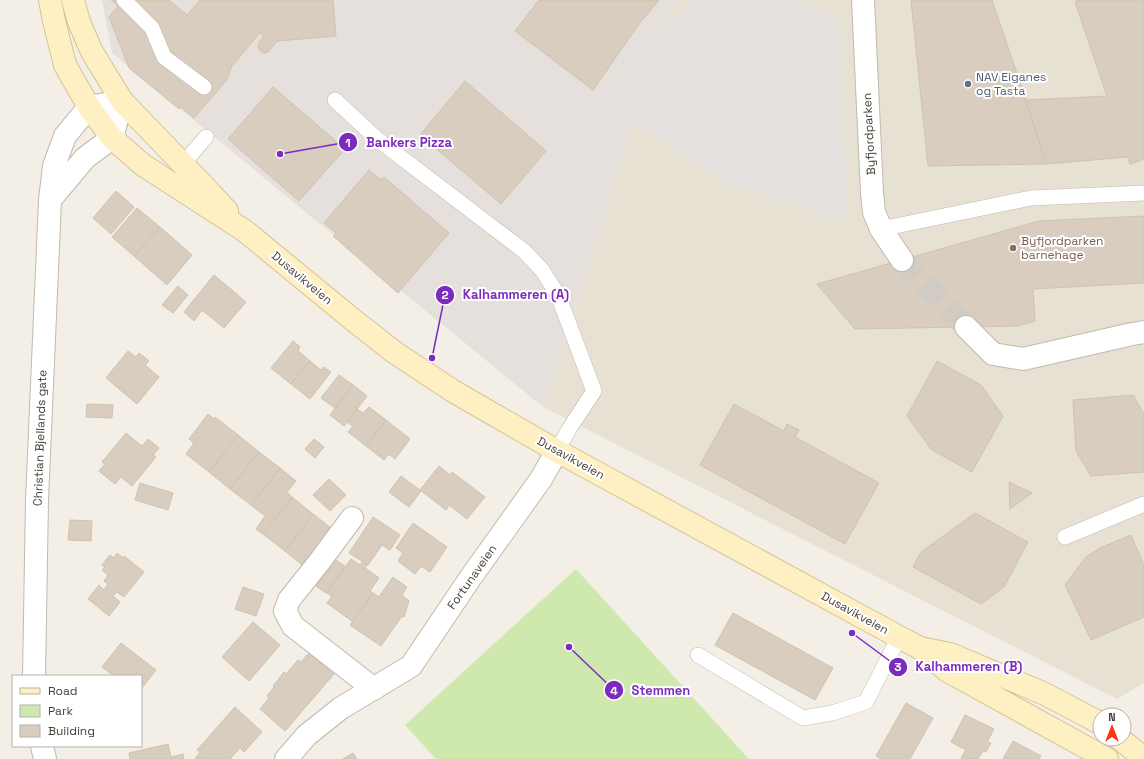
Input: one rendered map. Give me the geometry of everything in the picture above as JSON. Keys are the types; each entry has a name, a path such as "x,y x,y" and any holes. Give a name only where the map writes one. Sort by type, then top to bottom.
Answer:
{"main road":[{"name":"Dusavikveien","path":"50,0 65,66 88,107 112,138 143,165 246,231 394,352 453,391 558,451 920,648 946,670 1107,759"},
{"name":"Dusavikveien","path":"73,0 79,22 92,52 122,101 246,231"},
{"name":"Dusavikveien","path":"920,648 950,654 1045,694 1092,719"},
{"path":"1130,747 1142,756"}],"street":[{"name":"Byfjordparken","path":"863,0 874,212 881,229 902,260"},
{"path":"50,200 85,158 112,138 122,101 88,107"},
{"name":"Christian Bjellands gate","path":"34,675 37,500 50,200 54,166 65,136 88,107"},
{"path":"966,327 993,354 1023,359 1144,332"},
{"name":"Fortunaveien","path":"286,759 307,735 341,708 411,666 541,479 558,451"},
{"path":"352,518 320,561 288,600 285,611 293,626 374,689"},
{"path":"42,747 45,759"}],"lane":[{"path":"124,0 152,28 164,57 204,87"},
{"path":"335,100 377,138 524,251 542,270 558,295 594,391 569,429 558,451"},
{"path":"183,164 206,137"},
{"path":"881,229 1031,198 1144,193"},
{"path":"1065,537 1144,504"},
{"path":"698,655 803,718 832,713 866,702 898,637"}],"shaded area":[{"path":"102,0 674,0 543,407 112,53"},
{"path":"674,0 1144,0 1144,683 1117,699 543,407"},
{"path":"690,0 794,0 838,18 848,222 728,183 606,104"}],"green space":[{"path":"576,569 749,759 436,759 405,725"}],"building":[{"path":"111,0 169,0 187,15 200,0 333,0 336,36 278,40 268,52 263,53 258,47 264,36 260,33 232,66 226,81 194,118 181,107 179,109 129,68 109,17 118,6"},
{"path":"539,0 659,0 639,24 593,90 515,31"},
{"path":"911,0 992,0 1046,164 928,166"},
{"path":"1078,0 1144,0 1144,159 1130,164 1128,157 1046,164 1026,100 1107,96 1075,2"},
{"path":"465,81 546,151 501,204 420,135"},
{"path":"273,87 345,149 299,201 228,139"},
{"path":"369,170 381,180 384,177 449,233 398,293 333,236 336,233 324,223"},
{"path":"116,191 134,207 111,234 93,218"},
{"path":"137,208 160,227 134,256 112,237"},
{"path":"1144,216 1144,283 1033,289 1035,321 1018,326 855,329 817,284 1039,221"},
{"path":"160,227 192,255 167,285 134,256"},
{"path":"214,275 246,302 224,328 202,310 194,321 184,312"},
{"path":"178,286 188,295 173,313 162,305"},
{"path":"293,341 300,347 298,351 310,361 291,384 271,368"},
{"path":"128,351 136,357 139,353 149,361 145,365 159,377 137,404 106,378"},
{"path":"310,361 321,370 324,367 331,372 310,399 291,384"},
{"path":"937,361 981,385 1003,416 972,472 932,450 907,416"},
{"path":"339,375 353,385 335,408 321,398"},
{"path":"353,385 367,396 344,426 330,415"},
{"path":"1133,395 1144,414 1144,472 1091,476 1076,451 1073,400"},
{"path":"87,404 113,405 112,418 86,417"},
{"path":"734,404 784,431 787,424 799,430 795,437 879,483 845,544 700,465"},
{"path":"369,407 386,420 366,446 348,432 353,426 347,422 357,409 363,413"},
{"path":"208,414 214,419 215,417 238,435 209,472 186,454 194,443 189,439"},
{"path":"386,420 410,439 395,459 389,454 384,460 366,446"},
{"path":"126,433 142,446 148,439 159,448 153,455 156,457 132,486 121,477 115,484 99,471 105,464 102,462"},
{"path":"238,435 259,452 230,489 209,472"},
{"path":"314,439 324,447 315,458 305,449"},
{"path":"259,452 280,468 251,505 230,489"},
{"path":"439,466 450,475 452,472 485,497 467,519 449,505 446,510 420,490"},
{"path":"280,468 296,481 287,492 292,497 263,534 256,529 265,516 251,505"},
{"path":"401,476 421,491 409,507 389,492"},
{"path":"329,479 346,495 330,511 313,495"},
{"path":"1009,482 1032,493 1010,509"},
{"path":"140,483 173,493 168,510 135,500"},
{"path":"292,497 313,514 285,551 263,534"},
{"path":"975,513 1028,542 1004,587 981,604 913,567 921,552"},
{"path":"313,514 335,531 306,568 285,551"},
{"path":"373,517 400,535 390,550 382,545 368,565 349,553"},
{"path":"70,520 92,521 91,541 68,540"},
{"path":"413,523 447,547 430,572 421,566 415,574 398,561 403,553 396,548"},
{"path":"1131,535 1144,565 1144,617 1091,640 1065,585 1086,557 1100,548"},
{"path":"117,553 123,558 124,556 144,572 124,597 117,592 113,596 120,602 109,616 88,599 99,585 104,590 108,584 104,581 108,575 102,570 105,567 102,565 110,555 114,558"},
{"path":"334,559 345,566 326,593 316,586"},
{"path":"351,559 360,565 362,562 367,565 365,568 379,578 370,591 373,593 353,622 327,603 332,596 327,593"},
{"path":"393,577 407,587 402,595 409,601 404,617 402,616 381,646 350,625 373,593 379,597"},
{"path":"243,587 264,594 256,616 235,609"},
{"path":"733,613 833,668 815,700 715,645"},
{"path":"253,622 280,645 249,681 222,657"},
{"path":"121,643 156,670 142,688 142,675 113,675 102,667"},
{"path":"309,653 334,674 285,731 260,709 269,698 267,696 274,687 273,686 284,672 286,674 298,660 301,662"},
{"path":"906,703 933,718 910,759 881,759 876,756"},
{"path":"235,707 262,732 244,752 240,748 230,759 195,759 200,752 197,750"},
{"path":"965,715 994,729 987,742 991,743 986,752 983,751 978,759 961,758 966,750 951,742"},
{"path":"1013,741 1041,756 1039,759 1003,759"},
{"path":"168,744 171,757 183,754 184,759 130,759 129,753"},
{"path":"353,753 357,759 343,759"}],"tunnel":[{"path":"902,260 966,327"}],"place":[{"name":"NAV Eiganes og Tasta","path":"968,84"},
{"name":"Bankers Pizza","path":"280,154"},
{"name":"Byfjordparken barnehage","path":"1013,248"},
{"name":"Kalhammeren (A)","path":"432,358"},
{"name":"Kalhammeren (B)","path":"852,633"},
{"name":"Stemmen","path":"569,647"}]}
